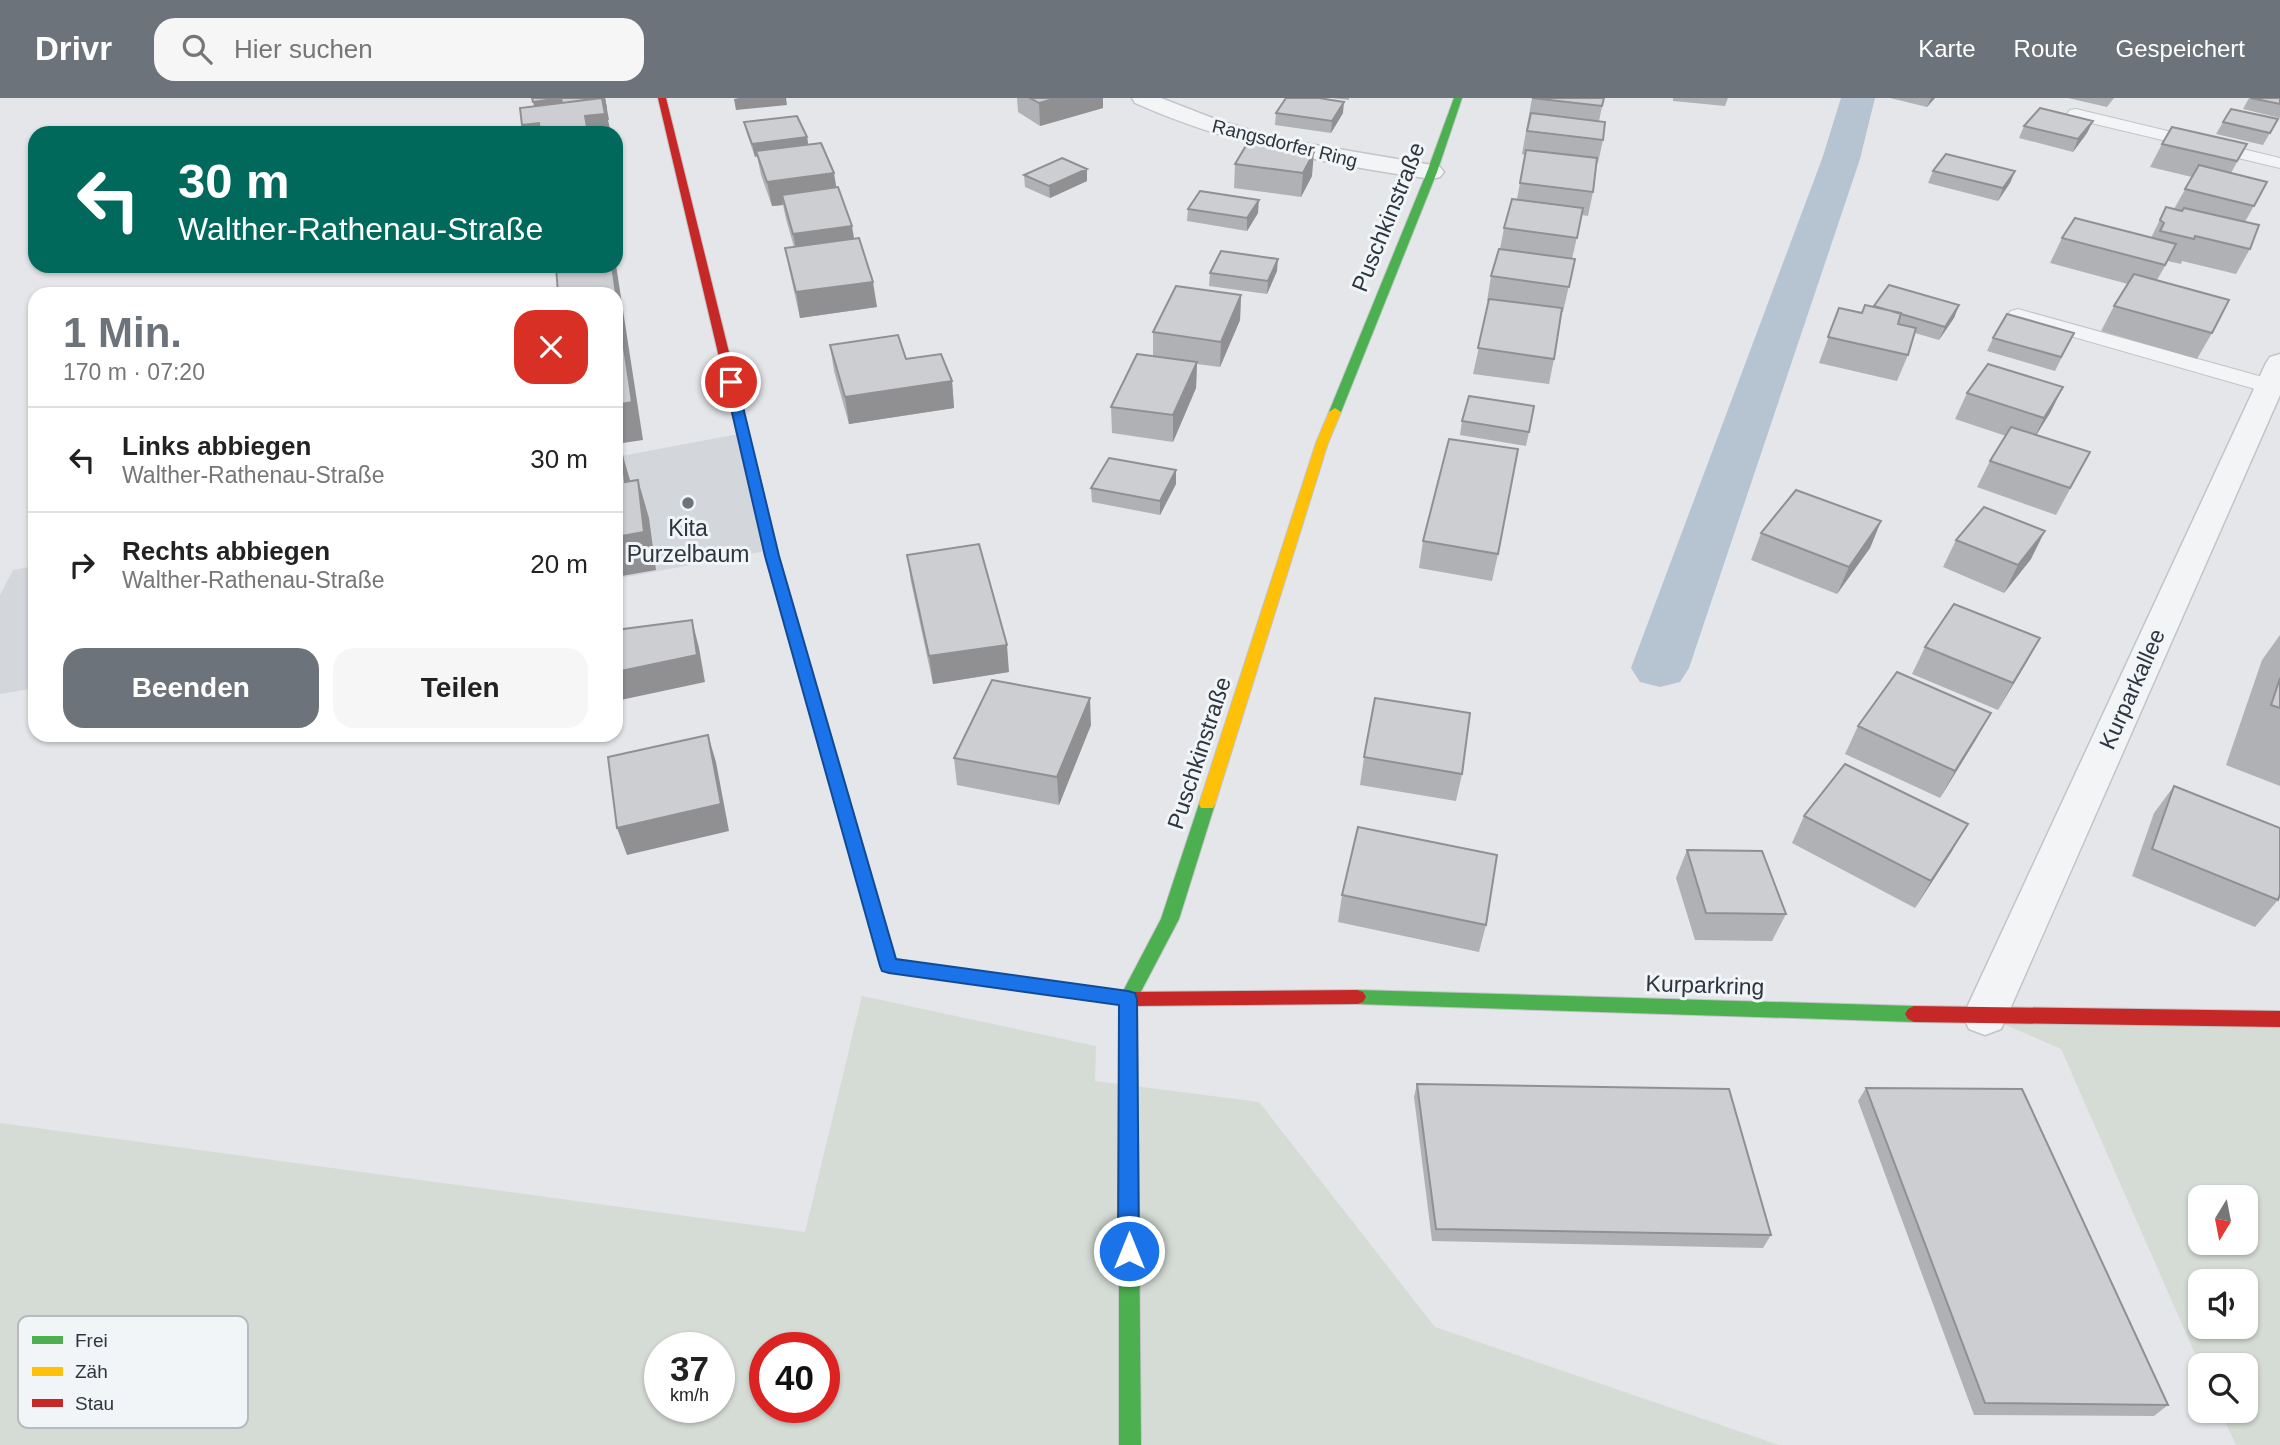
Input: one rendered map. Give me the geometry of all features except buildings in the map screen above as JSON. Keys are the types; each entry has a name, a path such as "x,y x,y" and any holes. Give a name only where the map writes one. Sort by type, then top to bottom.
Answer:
{"street":[{"name":"Kurparkring","path":"663,98 772,556 889,966 1128,999 1330,996 1985,1016 2280,1019"},
{"name":"Rangsdorfer Ring","path":"1143,98 1180,116 1246,136 1325,155 1432,172"},
{"name":"Puschkinstraße","path":"1130,1445 1128,999 1170,919 1321,443 1432,172 1458,98"},
{"name":"Kurparkallee","path":"1985,1016 2275,374"}],"lane":[{"path":"2076,114 2280,163"},
{"path":"2018,315 2275,374"}],"shaded area":[{"name":"Kita Purzelbaum","path":"744,433 770,550 623,578 623,456"},
{"path":"28,567 28,689 0,694 0,595 13,570"},
{"path":"862,996 1096,1046 1095,1081 1259,1102 1435,1327 1779,1445 0,1445 0,1123 805,1232"},
{"path":"1985,1016 2280,1019 2280,1445 2236,1445 2226,1423 2258,1423 2258,1353 2195,1353 2189,1339 2258,1339 2258,1269 2188,1269 2188,1338 2061,1049"}],"waterway":[{"path":"1660,668 1841,159 1858,98"}],"traffic: fast":[{"path":"1335,412 1432,172 1458,98"},
{"path":"1130,1445 1128,999 1170,919 1207,804"},
{"path":"851,832 889,966 1108,996"},
{"path":"1357,997 1914,1014"}],"traffic: slow":[{"path":"1207,804 1322,443 1335,412"},
{"path":"740,421 772,556 851,832"}],"traffic: jam":[{"path":"662,98 740,421"},
{"path":"1108,996 1128,999 1357,997"},
{"path":"1914,1014 2280,1019"}],"place":[{"name":"Kita Purzelbaum","path":"688,503"}],"route":[{"path":"731,382 772,556 889,966 1128,999 1129,1251"}]}
